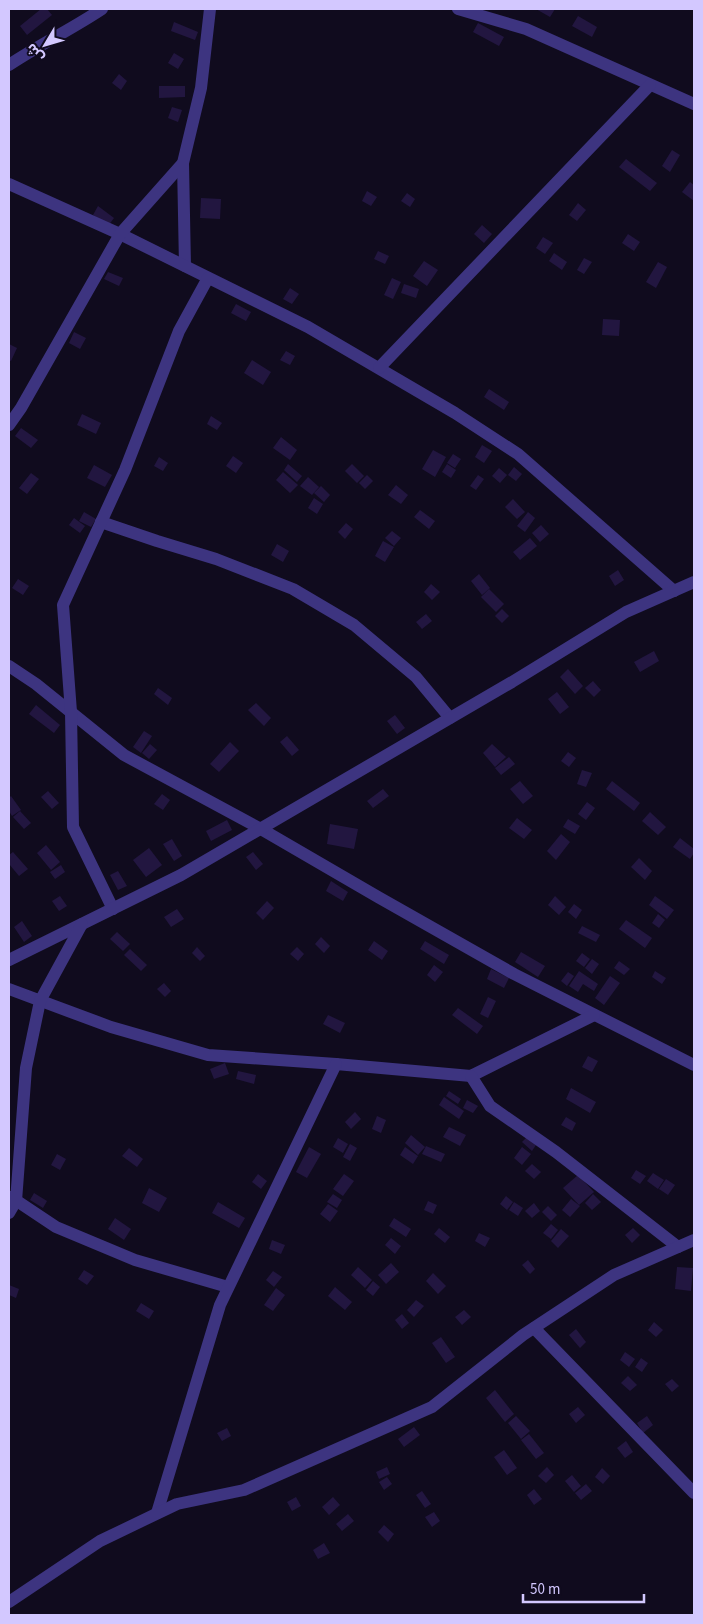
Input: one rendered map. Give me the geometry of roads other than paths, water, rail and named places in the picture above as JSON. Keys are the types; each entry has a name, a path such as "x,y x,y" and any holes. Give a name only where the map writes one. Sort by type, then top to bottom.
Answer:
{"street":[{"path":"9,65 32,49 79,24 102,9"},
{"path":"185,266 183,163 201,88 210,9"},
{"path":"458,9 526,29 694,104"},
{"path":"379,368 650,84"},
{"path":"9,425 35,384 120,234 183,163"},
{"path":"9,184 120,234 308,327 456,413 518,454 674,591"},
{"path":"113,909 73,826 71,712 63,604 125,470 179,331 208,278"},
{"path":"101,522 216,559 294,589 354,625 416,677 450,718"},
{"path":"9,960 181,875 450,718 626,612 694,582"},
{"path":"9,666 36,684 124,755 261,829 514,974 694,1065"},
{"path":"9,1213 13,1198 26,1068 40,1001 82,924"},
{"path":"9,990 111,1027 208,1055 471,1076 594,1015"},
{"path":"157,1513 220,1305 336,1064"},
{"path":"471,1076 490,1106 556,1152 678,1247"},
{"path":"13,1198 56,1226 127,1256 228,1287"},
{"path":"9,1602 100,1541 157,1513 177,1504 244,1490 432,1407 534,1328 614,1275 694,1240"},
{"path":"534,1328 694,1493"}]}
